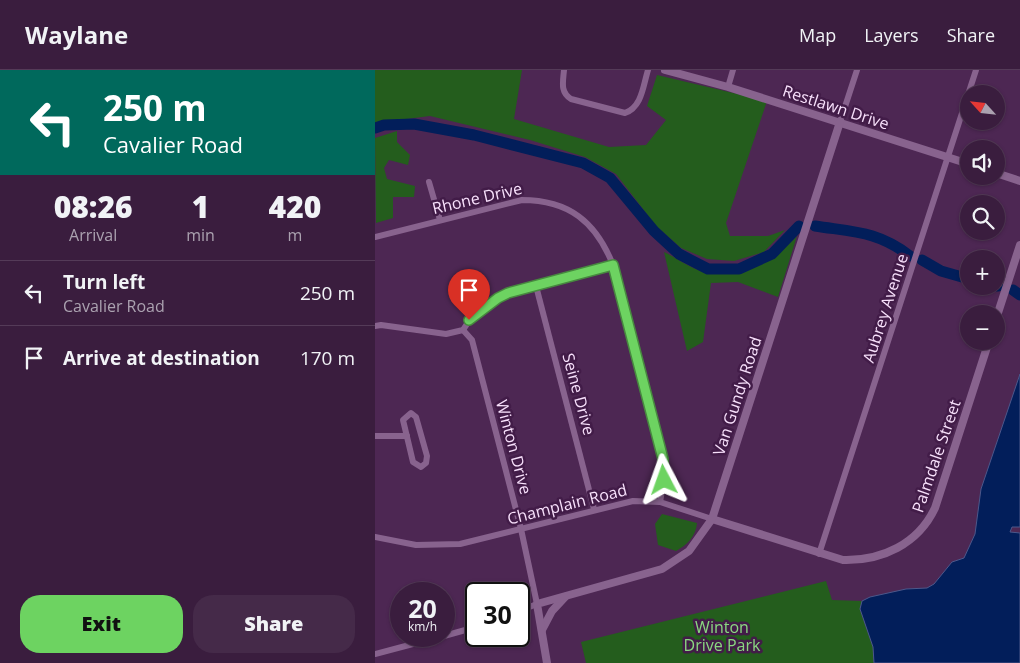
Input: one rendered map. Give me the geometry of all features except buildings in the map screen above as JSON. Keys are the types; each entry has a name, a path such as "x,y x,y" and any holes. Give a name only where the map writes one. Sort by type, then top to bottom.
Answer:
{"street":[{"path":"564,70 563,91 571,99 625,113 632,111 638,103 648,70"},
{"name":"Restlawn Drive","path":"665,70 728,87 960,161"},
{"path":"728,87 733,70"},
{"name":"Van Gundy Road","path":"530,607 662,569 681,558 693,547 712,519 857,70"},
{"name":"Aubrey Avenue","path":"819,554 976,70"},
{"path":"1005,176 1020,180"},
{"path":"429,182 440,220"},
{"name":"Rhone Drive","path":"375,237 509,202 535,200 547,202 576,214 593,228 607,250 613,265 663,459 664,480 660,502"},
{"path":"1001,305 1020,245"},
{"path":"375,326 381,325 446,334 463,330 469,320 498,298 613,265"},
{"name":"Seine Drive","path":"536,286 594,509"},
{"name":"Winton Drive","path":"463,330 471,340 521,529 547,663"},
{"name":"Palmdale Street","path":"819,554 836,559 852,560 886,553 905,545 925,526 935,508 986,350"},
{"path":"411,413 417,417 427,456 424,465 415,464 407,436 403,420 411,413"},
{"path":"375,436 407,436"},
{"name":"Champlain Road","path":"375,537 416,545 441,546 459,544 594,509 633,501 660,502 819,554"},
{"path":"542,631 552,612 567,596"},
{"path":"375,654 401,647"}],"green space":[{"path":"375,70 522,70 514,119 609,147 646,145 666,120 647,106 657,75 767,101 726,223 730,236 768,236 785,230 764,252 734,261 707,259 681,248 656,226 616,174 585,157 530,140 430,116 375,123"},
{"path":"397,131 397,142 410,155 408,165 389,160 384,168 387,179 415,186 414,197 393,197 393,218 376,223 375,138"},
{"path":"797,236 778,297 738,282 711,283 703,342 687,351 664,252 703,272 735,273 758,266 778,253"},
{"path":"662,514 697,523 695,532 690,540 676,551 658,545 655,524"},
{"name":"Winton Drive Park","path":"826,581 832,600 862,601 860,609 873,647 874,663 586,663 581,642"}],"water":[{"path":"1020,374 1020,527 1012,527 1010,532 1020,533 1020,663 874,663 873,647 860,609 862,601 870,597 906,589 927,588 934,584 952,562 964,558 975,534 981,489"}],"waterway":[{"path":"375,128 384,125 414,124 474,135 583,163 610,178 654,231 679,254 708,269 739,269 772,254 799,226"},
{"path":"815,226 876,237 910,256"},
{"path":"922,260 941,271 960,276"},
{"path":"1013,290 1020,295"}],"route":[{"path":"469,320 498,298 508,293 613,265 663,459 664,480"}]}
